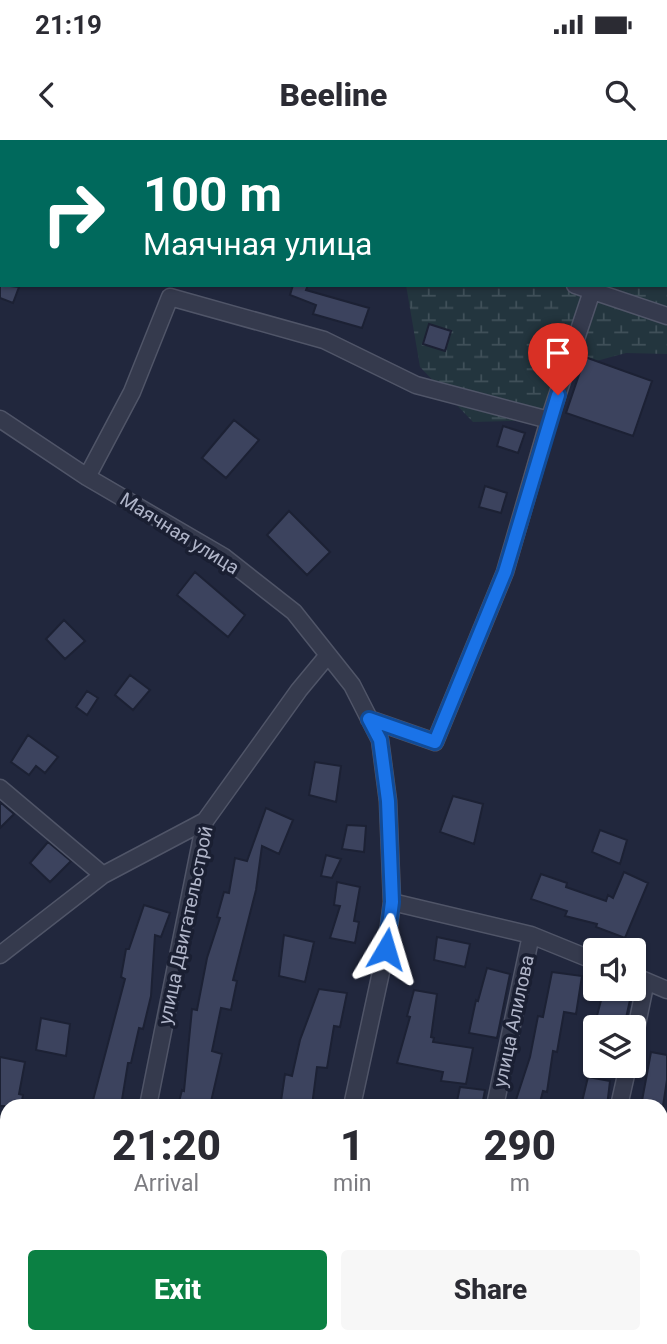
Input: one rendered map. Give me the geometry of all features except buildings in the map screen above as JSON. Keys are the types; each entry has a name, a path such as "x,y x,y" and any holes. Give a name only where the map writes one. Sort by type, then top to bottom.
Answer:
{"street":[{"path":"369,719 435,742 505,572 549,420 593,289 667,316"},
{"path":"87,477 132,392 170,297 324,340 416,385 549,420"},
{"name":"Маячная улица","path":"0,419 87,477 224,557 294,612 352,685 380,740 386,776 392,902 386,949 354,1099"},
{"name":"улица Двигательстрой","path":"149,1099 205,821 299,690 328,655"},
{"path":"0,788 103,875"},
{"path":"0,955 103,875 205,821"},
{"path":"392,902 531,935 583,956"},
{"name":"улица Алилова","path":"496,1099 531,935"},
{"path":"646,981 667,990"},
{"path":"621,1099 625,1078"}],"green space":[{"path":"406,287 667,287 667,354 626,353 563,370 551,420 473,422 420,367"}],"route":[{"path":"386,949 392,902 388,801 380,740 369,719 435,742 505,572 558,395"}]}
